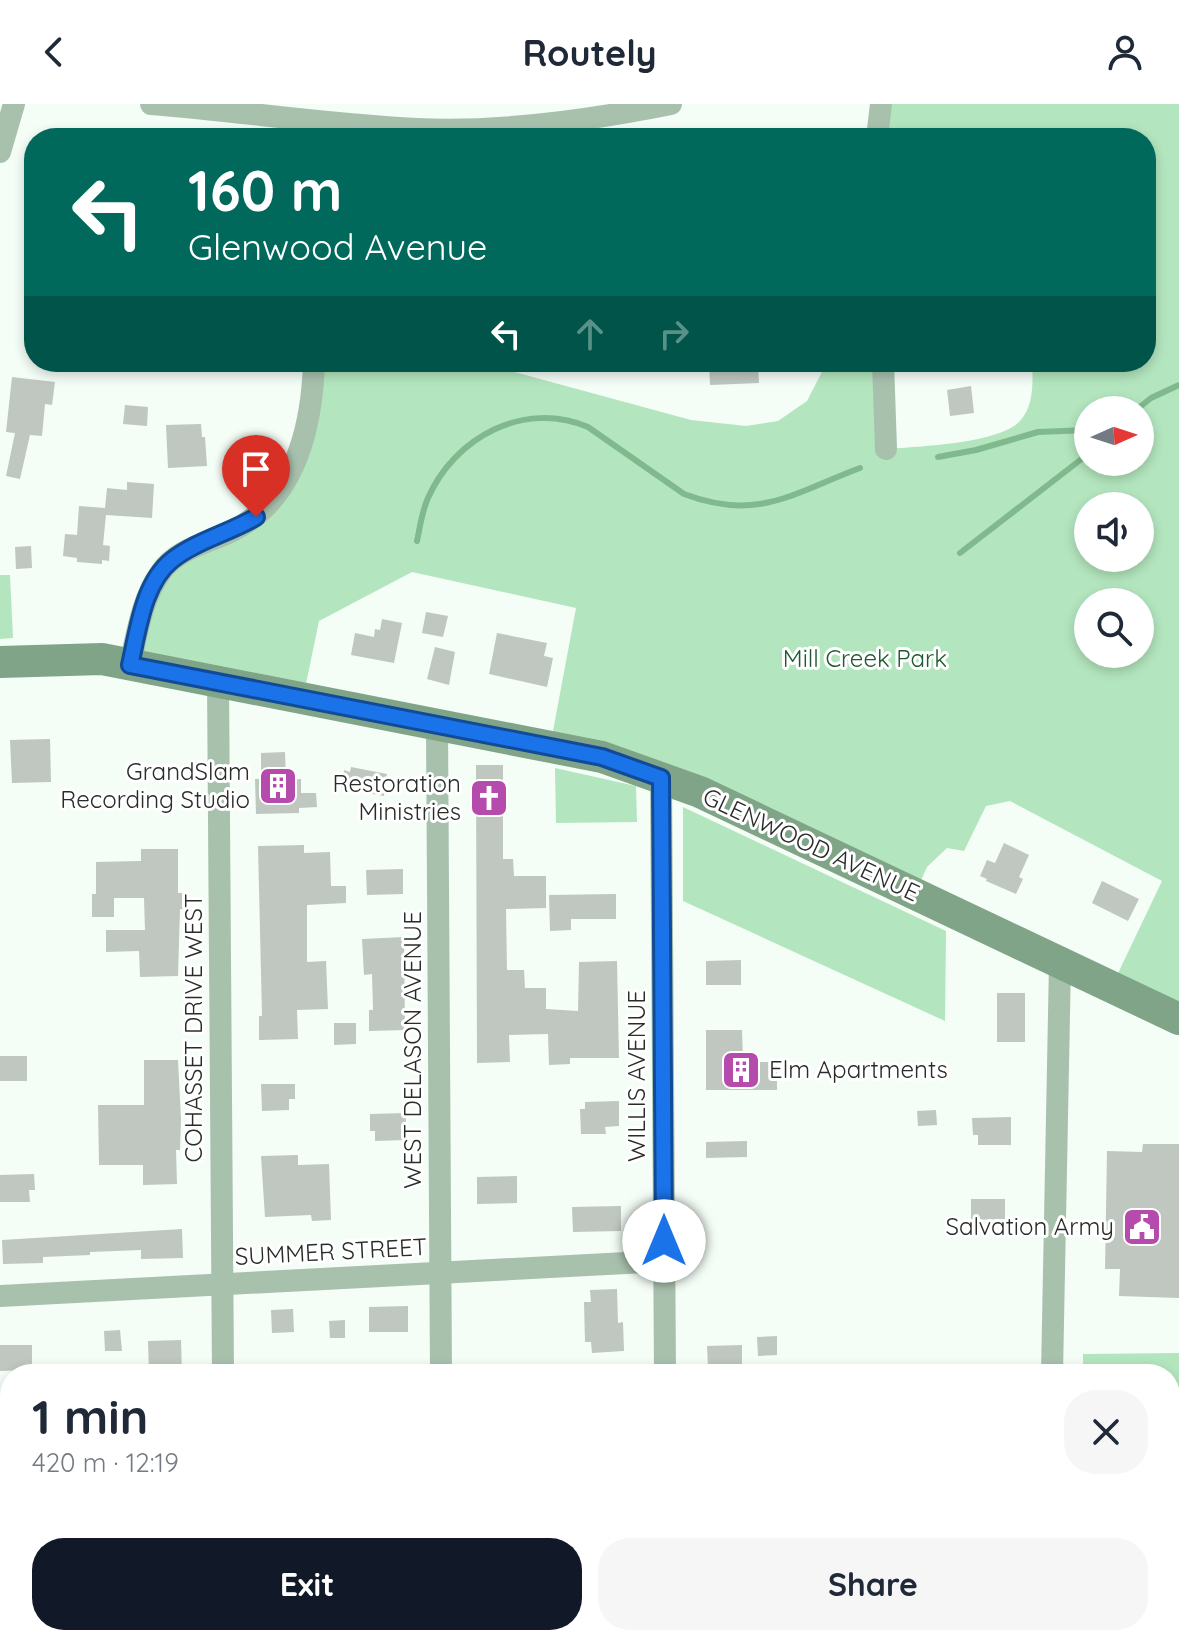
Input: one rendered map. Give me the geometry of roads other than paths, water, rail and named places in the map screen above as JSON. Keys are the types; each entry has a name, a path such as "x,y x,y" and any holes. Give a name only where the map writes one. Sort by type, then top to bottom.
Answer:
{"main road":[{"name":"GLENWOOD AVENUE","path":"0,662 79,659 130,665 602,757 714,799 1179,1019"}],"street":[{"path":"0,152 14,104"},
{"path":"151,104 300,121 404,128"},
{"path":"472,128 536,123 671,104"},
{"path":"878,128 881,104"},
{"path":"130,665 146,602 161,571 182,554 256,517 286,482 307,427 314,372"},
{"path":"883,372 886,449"},
{"name":"COHASSET DRIVE WEST","path":"218,681 223,1364"},
{"name":"WEST DELASON AVENUE","path":"437,726 441,1364"},
{"name":"WILLIS AVENUE","path":"661,778 665,1364"},
{"path":"1052,1364 1060,963"},
{"name":"SUMMER STREET","path":"0,1296 664,1261"}],"waterway":[{"path":"1154,397 1179,385"},
{"path":"417,541 428,498 455,457 494,430 540,418 564,420 588,427 684,494 710,502 755,505 775,501 860,468"},
{"path":"938,457 976,450 1038,432 1074,431"},
{"path":"960,553 1074,465"}],"place":[{"name":"GrandSlam Recording Studio","path":"278,786"},
{"name":"Restoration Ministries","path":"489,798"},
{"name":"Elm Apartments","path":"741,1070"},
{"name":"Salvation Army","path":"1142,1227"}],"park label":[{"name":"Mill Creek Park","path":"865,659"}]}
